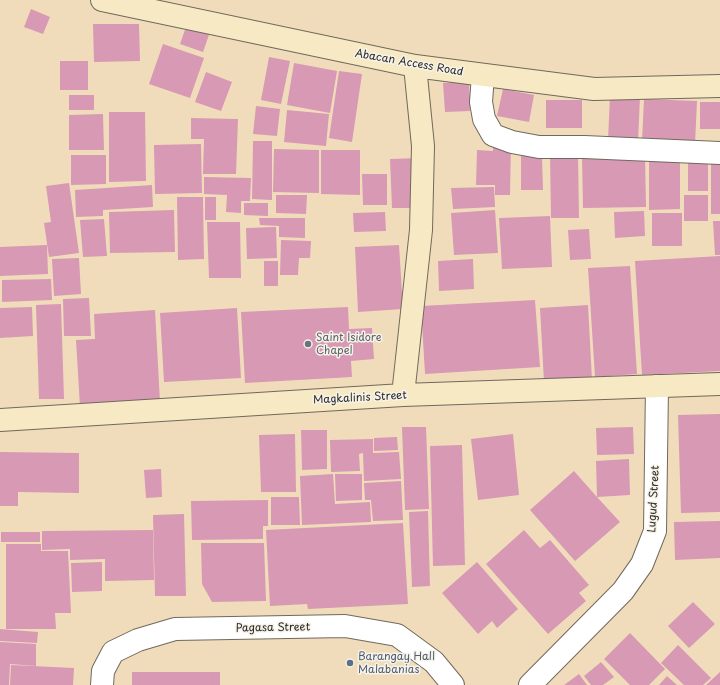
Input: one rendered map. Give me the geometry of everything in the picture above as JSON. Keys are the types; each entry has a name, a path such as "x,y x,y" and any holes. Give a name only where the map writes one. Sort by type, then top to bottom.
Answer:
{"street":[{"name":"Abacan Access Road","path":"102,0 415,66 594,89 720,86"},
{"path":"403,395 421,230 423,146 415,66"},
{"path":"483,75 481,102 484,120 493,135 512,142 539,147 584,147 720,153"},
{"name":"Magkalinis Street","path":"0,420 403,395 720,384"},
{"name":"Lugud Street","path":"530,685 623,591 642,564 655,531 657,386"},
{"name":"Pagasa Street","path":"102,685 103,671 113,652 138,640 174,629 345,626 397,635 434,662 453,685"}],"building":[{"path":"31,9 50,17 43,34 24,27"},
{"path":"93,24 139,24 140,61 94,62"},
{"path":"187,24 210,32 203,52 180,44"},
{"path":"163,44 204,58 190,98 149,84"},
{"path":"269,57 290,61 281,104 261,100"},
{"path":"60,61 88,61 88,90 60,90"},
{"path":"294,63 337,71 330,113 287,105"},
{"path":"339,71 362,74 352,142 329,138"},
{"path":"206,72 232,82 221,111 195,102"},
{"path":"469,82 470,111 445,112 443,83"},
{"path":"503,89 534,95 529,122 497,116"},
{"path":"69,95 94,95 94,110 69,110"},
{"path":"610,96 640,97 638,142 608,140"},
{"path":"644,99 697,101 695,144 642,141"},
{"path":"546,100 582,100 582,128 546,128"},
{"path":"700,102 720,102 720,129 700,129"},
{"path":"256,106 280,109 277,136 253,134"},
{"path":"287,110 329,114 326,146 284,142"},
{"path":"109,112 145,112 146,181 109,182"},
{"path":"103,114 104,150 69,150 69,115"},
{"path":"191,118 238,119 236,174 203,174 204,139 191,139"},
{"path":"253,141 272,141 272,200 252,199"},
{"path":"493,143 511,143 510,195 495,195 495,185 476,185 477,150 493,151"},
{"path":"201,144 202,193 155,194 154,145"},
{"path":"274,149 319,150 319,193 273,192"},
{"path":"321,150 360,150 360,195 321,194"},
{"path":"578,153 579,218 551,218 550,154"},
{"path":"71,155 106,155 106,184 71,185"},
{"path":"521,156 542,156 543,190 521,190"},
{"path":"645,156 646,207 583,208 582,157"},
{"path":"419,158 421,208 392,208 390,159"},
{"path":"649,158 680,158 680,209 649,210"},
{"path":"688,163 708,163 708,191 688,191"},
{"path":"711,163 720,163 720,214 711,214"},
{"path":"362,174 387,174 387,205 363,205"},
{"path":"204,177 251,178 250,201 241,201 241,213 226,212 227,195 204,194"},
{"path":"69,183 79,253 49,257 44,223 51,222 46,186"},
{"path":"152,185 153,207 103,210 103,216 76,217 75,190"},
{"path":"494,187 495,207 453,209 451,188"},
{"path":"276,195 307,195 306,214 276,213"},
{"path":"684,195 708,195 708,221 684,221"},
{"path":"177,197 203,197 204,259 178,260"},
{"path":"205,197 216,197 216,220 205,220"},
{"path":"244,203 268,203 268,216 244,215"},
{"path":"174,210 175,252 110,253 109,212"},
{"path":"495,210 498,253 454,255 451,213"},
{"path":"644,211 645,236 615,238 614,212"},
{"path":"385,212 386,231 354,232 353,213"},
{"path":"652,213 682,213 682,246 652,246"},
{"path":"550,216 552,267 502,269 499,218"},
{"path":"259,218 305,218 305,238 279,237 279,226 260,225"},
{"path":"104,219 107,256 83,257 80,220"},
{"path":"713,221 720,221 720,255 715,255"},
{"path":"207,222 240,222 241,278 209,278"},
{"path":"276,227 277,258 247,259 246,228"},
{"path":"589,229 591,259 570,260 568,230"},
{"path":"281,240 311,241 310,258 299,258 298,275 280,275"},
{"path":"47,245 48,274 0,276 0,247"},
{"path":"399,245 403,309 358,312 355,247"},
{"path":"720,256 720,371 642,375 635,261"},
{"path":"79,258 81,294 54,296 52,259"},
{"path":"473,259 474,289 439,291 438,261"},
{"path":"264,261 278,261 278,286 264,286"},
{"path":"630,266 637,374 595,377 588,268"},
{"path":"51,279 52,300 2,302 2,280"},
{"path":"89,298 91,336 64,336 63,299"},
{"path":"535,300 540,367 425,374 421,306"},
{"path":"61,304 64,399 39,399 36,305"},
{"path":"588,305 592,380 544,382 540,308"},
{"path":"32,307 33,336 0,338 0,308"},
{"name":"Saint Isidore Chapel","path":"348,307 349,329 372,328 374,359 351,361 352,377 245,383 241,312"},
{"path":"237,308 241,378 164,382 160,313"},
{"path":"155,310 160,402 80,407 76,340 95,339 94,314"},
{"path":"720,414 720,512 681,513 678,415"},
{"path":"402,427 426,427 429,509 405,510"},
{"path":"633,427 634,454 597,455 596,428"},
{"path":"301,430 327,430 327,469 302,470"},
{"path":"295,434 296,492 261,492 259,435"},
{"path":"513,434 519,495 478,500 471,439"},
{"path":"397,437 398,450 374,451 374,438"},
{"path":"373,439 373,453 399,452 401,479 364,481 363,453 359,454 360,471 331,472 330,440"},
{"path":"462,445 465,565 433,566 430,446"},
{"path":"0,452 79,453 79,493 18,492 18,506 0,506"},
{"path":"629,459 630,495 597,497 596,461"},
{"path":"161,469 162,497 146,498 144,470"},
{"path":"574,471 620,522 575,561 530,510"},
{"path":"333,474 335,504 370,502 371,522 302,525 300,476"},
{"path":"335,474 362,474 362,500 336,501"},
{"path":"401,481 403,520 373,521 371,500 365,500 364,483"},
{"path":"271,497 299,497 300,525 271,525"},
{"path":"268,500 268,526 263,526 263,539 192,540 191,501"},
{"path":"428,511 430,586 412,587 409,512"},
{"path":"184,514 186,596 155,596 153,515"},
{"path":"720,521 720,558 675,560 674,522"},
{"path":"403,523 408,604 308,609 307,604 270,606 266,530"},
{"path":"153,530 154,580 105,581 105,559 70,560 70,549 42,550 42,531"},
{"path":"524,530 540,548 550,540 589,585 579,593 586,601 548,634 486,564"},
{"path":"1,532 40,532 40,542 1,542"},
{"path":"201,543 264,543 266,601 212,602 202,584"},
{"path":"6,544 41,544 41,551 68,551 71,613 55,613 56,629 6,629"},
{"path":"102,562 102,591 72,592 71,563"},
{"path":"477,562 518,609 497,628 492,621 478,634 442,593"},
{"path":"693,602 715,624 689,648 668,626"},
{"path":"0,629 38,632 37,643 0,641"},
{"path":"630,633 665,669 649,685 630,685 604,659"},
{"path":"0,642 36,644 36,666 10,664 9,685 0,685"},
{"path":"678,645 711,678 703,685 684,685 661,663"},
{"path":"601,662 614,677 603,685 591,685 584,676"},
{"path":"11,665 74,668 73,685 10,685"},
{"path":"132,672 220,672 220,685 132,685"},
{"path":"720,672 720,685 706,685"},
{"path":"579,674 587,685 564,685"},
{"path":"667,676 677,685 659,685"}],"place":[{"name":"Saint Isidore Chapel","path":"308,344"},
{"name":"Barangay Hall Malabanias","path":"350,663"}]}
